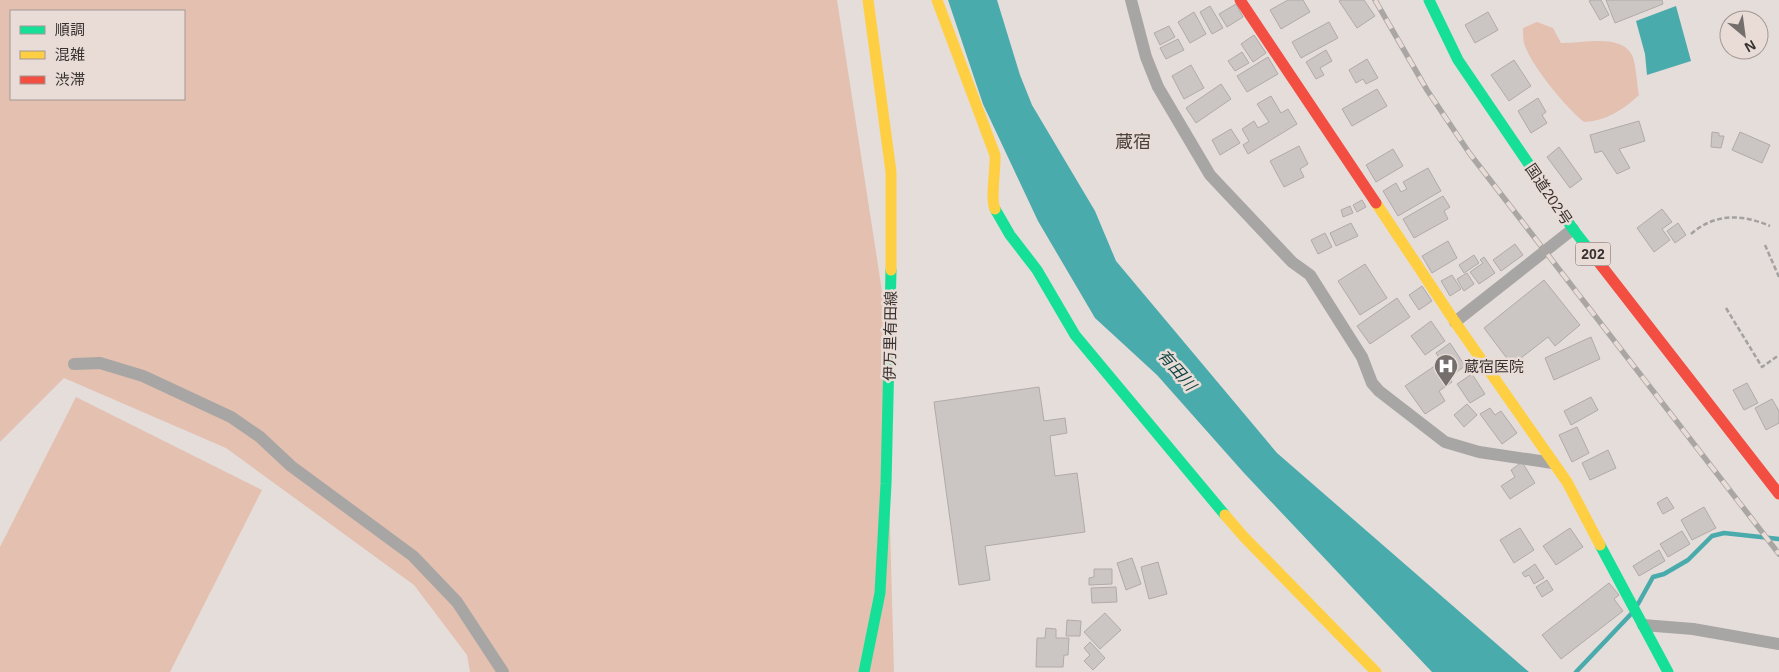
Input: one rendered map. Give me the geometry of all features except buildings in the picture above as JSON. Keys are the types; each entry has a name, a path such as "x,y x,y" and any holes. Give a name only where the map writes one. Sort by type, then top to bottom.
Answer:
{"main road":[{"name":"伊万里有田線","path":"864,672 881,583 886,484 892,216 891,172 868,0"},
{"path":"937,0 995,155 996,174 992,202 1010,235 1036,270 1075,335 1244,537 1376,672"},
{"path":"1240,0 1455,322 1567,482 1668,672"},
{"name":"国道202号","path":"1429,0 1458,60 1573,229 1779,494"}],"street":[{"path":"1131,0 1146,57 1158,87 1210,175 1292,262 1310,275 1362,357 1372,383 1379,391 1445,442 1479,452 1553,463"},
{"path":"1455,322 1573,229"},
{"path":"74,364 100,363 143,376 231,417 260,437 291,466 413,556 458,602 504,672"},
{"path":"1643,626 1693,629 1779,644"}],"path":[{"path":"1691,234 1714,220 1730,217 1745,217 1770,226"},
{"path":"1765,245 1779,277"},
{"path":"1726,308 1762,367 1779,355"}],"shaded area":[{"path":"0,0 837,0 884,304 894,672 470,672 467,655 414,585 226,448 64,378 0,442"},
{"path":"1537,22 1553,28 1561,43 1600,41 1619,44 1626,48 1632,55 1639,95 1614,114 1584,122 1568,107 1550,85 1527,52 1523,28"},
{"path":"76,397 262,490 170,672 0,672 0,547"}],"water":[{"name":"有田川","path":"948,0 997,0 1020,75 1032,105 1095,211 1116,261 1277,453 1529,672 1432,672 1244,473 1157,375 1095,318 1038,221 983,104"},
{"path":"1676,6 1691,61 1647,75 1645,54 1636,21"}],"waterway":[{"path":"1638,604 1653,577 1664,574 1688,560 1712,536 1724,533 1779,539"},
{"path":"1576,672 1631,614"}],"railway":[{"path":"1375,0 1427,90 1470,154 1779,554"}],"traffic: fast":[{"path":"1429,0 1458,60 1573,229 1597,260"},
{"path":"995,209 1010,235 1037,270 1075,335 1225,515"},
{"path":"864,672 880,593 886,484 891,270"},
{"path":"1600,545 1668,672"}],"traffic: slow":[{"path":"868,0 891,172 891,270"},
{"path":"937,0 995,155 993,199 995,209"},
{"path":"1376,203 1455,322 1567,482 1600,545"},
{"path":"1225,515 1244,537 1376,672"}],"traffic: jam":[{"path":"1240,0 1376,203"},
{"path":"1597,260 1779,494"}],"place":[{"name":"蔵宿医院","path":"1446,387"}],"district":[{"name":"蔵宿","path":"1133,142"}]}
